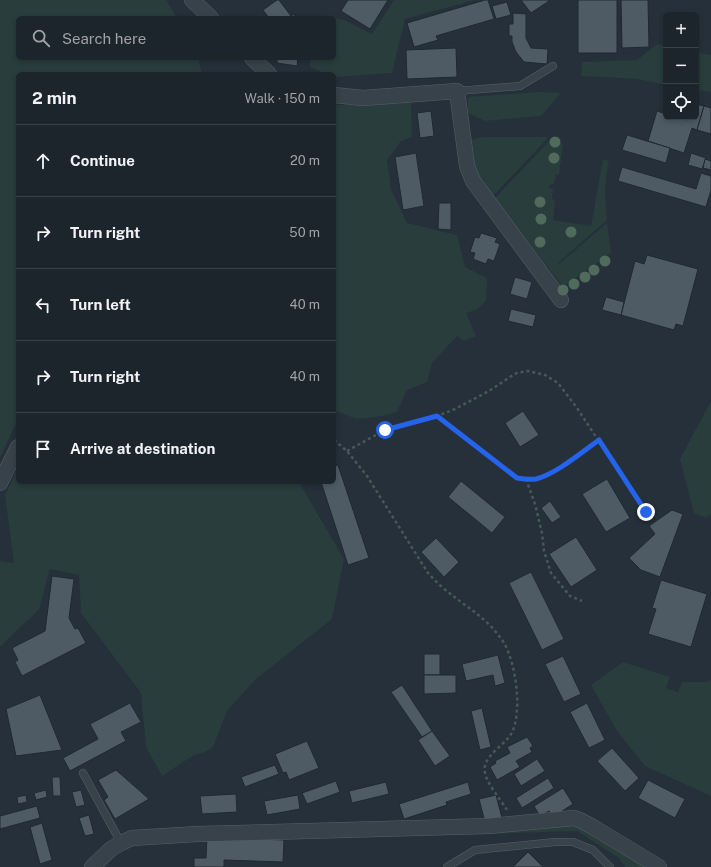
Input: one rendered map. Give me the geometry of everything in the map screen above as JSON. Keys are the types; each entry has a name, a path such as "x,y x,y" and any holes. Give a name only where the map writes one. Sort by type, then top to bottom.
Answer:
{"street":[{"path":"192,0 209,16"},
{"path":"254,60 266,72"},
{"path":"336,95 362,98 457,91 467,166 473,181 562,300"},
{"path":"0,483 16,451"},
{"path":"92,867 120,842 132,838 197,834 446,827 574,818 580,820 659,867"}],"lane":[{"path":"457,91 520,86 553,66"},
{"path":"83,773 120,842"},
{"path":"447,867 475,850 555,842 573,842 593,850 610,867"}],"path":[{"path":"347,451 385,430 437,416 455,409 489,391 518,373 528,370 545,375 558,383 599,440 646,512"},
{"path":"437,416 517,478 536,479 551,473 599,440"},
{"path":"336,442 347,451 368,476 428,573 441,586 488,623 504,644 514,670 517,710 511,735 486,762 485,773 489,783 517,823"},
{"path":"526,479 535,504 542,533 544,551 551,573 570,596 582,601"}],"green space":[{"path":"0,0 166,0 176,16 16,16 16,60 198,60 202,72 16,72 16,423 0,458"},
{"path":"394,0 475,0 405,19 392,73 336,77 336,72 322,72 310,67 310,60 336,60 336,18 344,20 372,34"},
{"path":"657,44 663,45 663,84 637,79 581,76 582,62 637,60"},
{"path":"699,53 711,55 711,92 699,90"},
{"path":"538,92 561,93 541,116 485,121 468,113 468,97"},
{"path":"411,101 412,137 401,141 387,160 391,189 407,223 457,235 465,267 487,278 486,301 476,310 466,313 476,336 464,341 457,336 432,363 427,382 407,390 397,412 383,416 356,419 336,411 336,104"},
{"path":"476,138 548,138 493,196 477,174 472,164 470,141"},
{"path":"551,139 563,144 559,175 556,174 554,184 550,184 549,188 553,189 552,199 555,200 553,220 591,226 603,159 609,161 605,191 607,220 558,263 559,264 607,223 611,253 563,287 495,198"},
{"path":"711,401 711,514 706,518 694,513 680,459"},
{"path":"16,472 16,484 300,484 344,559 332,619 256,679 227,711 213,747 205,752 194,755 162,776 146,747 141,693 81,613 79,575 50,569 39,610 0,647 0,561 14,563 5,495"},
{"path":"623,662 670,677 666,688 678,692 682,682 705,682 711,680 711,796 645,766 617,731 591,685"},
{"path":"576,825 649,867 625,867 619,858 577,831 488,834 488,831"}],"building":[{"path":"279,0 291,16 268,16 263,10"},
{"path":"348,0 388,0 370,29 341,11"},
{"path":"488,0 494,19 436,36 438,40 414,47 407,23"},
{"path":"521,0 548,0 549,1 531,13"},
{"path":"578,0 617,0 617,53 578,53"},
{"path":"621,0 648,0 649,47 622,48"},
{"path":"507,2 511,15 496,19 492,6"},
{"path":"513,13 526,14 526,38 531,48 548,49 547,64 524,62 516,52 512,42 512,36 509,36 509,24 513,24"},
{"path":"456,48 457,77 407,79 406,50"},
{"path":"277,60 298,60 297,66 277,63"},
{"path":"699,105 704,106 697,130 692,128 684,153 648,141 657,111 663,113 663,120 699,120"},
{"path":"704,106 711,108 711,134 697,130"},
{"path":"431,111 434,136 420,138 417,113"},
{"path":"627,135 670,148 666,163 622,150"},
{"path":"416,153 424,206 403,210 395,157"},
{"path":"691,153 706,158 702,169 688,165"},
{"path":"705,159 711,161 711,170 703,168"},
{"path":"622,167 696,189 701,173 711,176 711,190 706,207 618,181"},
{"path":"439,203 451,203 451,230 438,229"},
{"path":"481,233 497,238 495,242 500,244 494,261 488,259 486,264 473,259 475,253 470,252 475,237 479,238"},
{"path":"647,255 698,269 683,326 676,324 674,330 621,315 635,261 644,264"},
{"path":"515,277 532,282 527,299 510,294"},
{"path":"606,297 624,302 621,315 602,310"},
{"path":"511,309 536,315 533,327 508,321"},
{"path":"523,411 539,435 520,447 505,423"},
{"path":"338,465 369,558 348,565 322,484 336,484 336,466"},
{"path":"607,479 630,518 606,532 582,494"},
{"path":"461,481 505,517 492,533 448,497"},
{"path":"550,501 561,517 552,523 541,508"},
{"path":"672,510 683,514 660,577 641,570 629,558 655,534 649,526"},
{"path":"576,537 597,570 571,587 549,554"},
{"path":"436,538 459,562 444,577 421,552"},
{"path":"531,572 564,639 542,650 509,583"},
{"path":"52,576 74,579 69,618 75,629 78,628 86,643 22,676 15,662 18,660 12,648 45,631"},
{"path":"661,580 707,594 691,647 648,634 656,609 652,608"},
{"path":"424,654 440,654 440,675 424,675"},
{"path":"498,655 505,683 495,686 493,675 466,681 462,664"},
{"path":"563,656 581,694 564,702 545,664"},
{"path":"424,675 456,675 456,693 424,694"},
{"path":"402,685 432,731 422,737 391,692"},
{"path":"40,695 62,750 16,756 6,709"},
{"path":"130,703 141,722 121,732 126,741 70,771 63,758 98,739 90,724"},
{"path":"587,703 605,740 589,748 570,712"},
{"path":"482,708 491,747 480,750 471,711"},
{"path":"432,731 450,756 435,766 418,740"},
{"path":"527,737 533,746 530,748 532,752 516,761 520,767 497,780 490,767 496,763 495,761 510,753 507,747"},
{"path":"307,741 319,768 289,780 286,772 283,773 275,754"},
{"path":"612,748 639,778 625,791 597,761"},
{"path":"537,759 545,771 521,786 514,774"},
{"path":"275,765 279,774 245,787 241,777"},
{"path":"116,770 149,799 115,819 104,800 108,797 98,780"},
{"path":"52,777 60,777 61,796 53,796"},
{"path":"548,778 554,788 522,808 516,798"},
{"path":"648,780 685,799 675,818 638,798"},
{"path":"336,781 340,792 307,804 302,793"},
{"path":"386,782 389,794 352,803 349,791"},
{"path":"468,782 471,794 446,802 447,805 404,819 399,804"},
{"path":"563,788 573,804 553,817 549,811 540,816 534,806"},
{"path":"46,790 47,797 36,800 34,793"},
{"path":"81,790 85,805 76,807 72,792"},
{"path":"236,794 237,812 202,814 200,796"},
{"path":"26,795 27,802 18,804 17,797"},
{"path":"298,795 300,809 267,815 264,801"},
{"path":"496,795 502,818 485,822 479,799"},
{"path":"37,806 40,818 0,829 0,816"},
{"path":"89,815 94,834 85,836 79,818"},
{"path":"42,823 52,860 40,864 30,827"},
{"path":"207,837 284,840 283,862 224,860 224,867 194,867 194,858 206,858"},
{"path":"528,852 543,867 513,867"}],"route":[{"path":"385,430 437,416 517,478 526,479 536,479 551,473 599,440 646,512"}]}
